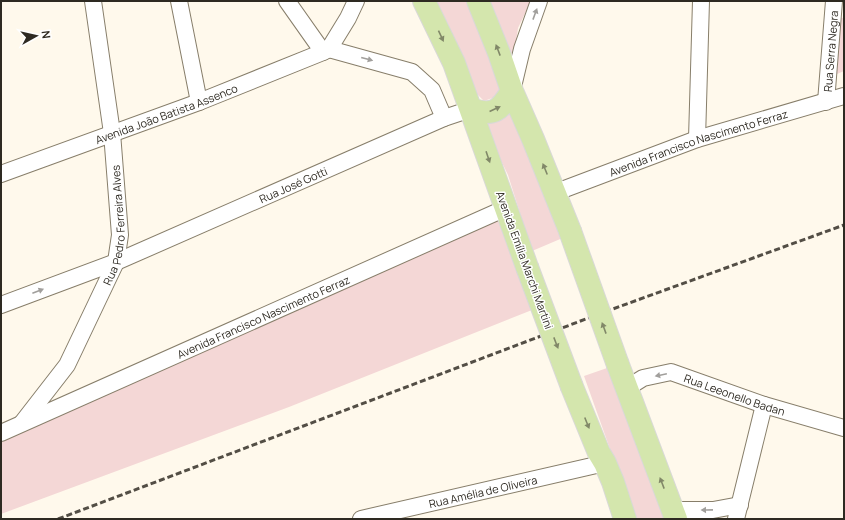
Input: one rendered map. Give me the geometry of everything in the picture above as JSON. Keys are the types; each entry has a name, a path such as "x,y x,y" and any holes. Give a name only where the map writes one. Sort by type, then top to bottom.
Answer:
{"main road":[{"name":"Avenida Emília Marchi Martini","path":"424,1 454,63 527,267 572,387 599,453 613,482 625,519"},
{"path":"478,1 499,53 512,92 570,231 674,515"},
{"path":"471,109 492,112 502,105 512,92"}],"street":[{"name":"Rua Pedro Ferreira Alves","path":"21,424 67,365 116,262 120,235 112,133 93,1"},
{"path":"179,1 199,102"},
{"path":"287,1 326,50 412,72 432,90 444,118"},
{"path":"326,50 348,18 356,1"},
{"path":"512,92 522,49 539,1"},
{"path":"697,138 701,1"},
{"path":"834,1 844,6"},
{"name":"Rua Serra Negra","path":"826,102 834,1"},
{"name":"Avenida João Batista Assenco","path":"1,174 199,102 326,50"},
{"name":"Avenida Francisco Nascimento Ferraz","path":"554,193 697,138 844,96"},
{"name":"Rua José Gotti","path":"1,305 116,262 444,118 471,109"},
{"name":"Avenida Francisco Nascimento Ferraz","path":"1,433 506,208"},
{"name":"Rua Leeonello Badan","path":"627,388 643,378 671,372 764,405 844,428"},
{"path":"674,515 712,510 738,512 764,405"},
{"name":"Rua Amélia de Oliveira","path":"361,519 385,517 605,463"}],"shaded area":[{"path":"436,1 471,1 504,87 498,96 484,101 473,90 448,24"},
{"path":"487,1 531,1 518,28 512,69"},
{"path":"836,17 844,18 844,71 837,74"},
{"path":"511,106 565,237 532,251 508,175 481,119"},
{"path":"494,217 500,221 532,310 289,407 1,514 1,439"},
{"path":"610,367 669,519 635,519 584,376"}],"railway":[{"path":"58,519 599,314 844,225"}]}
